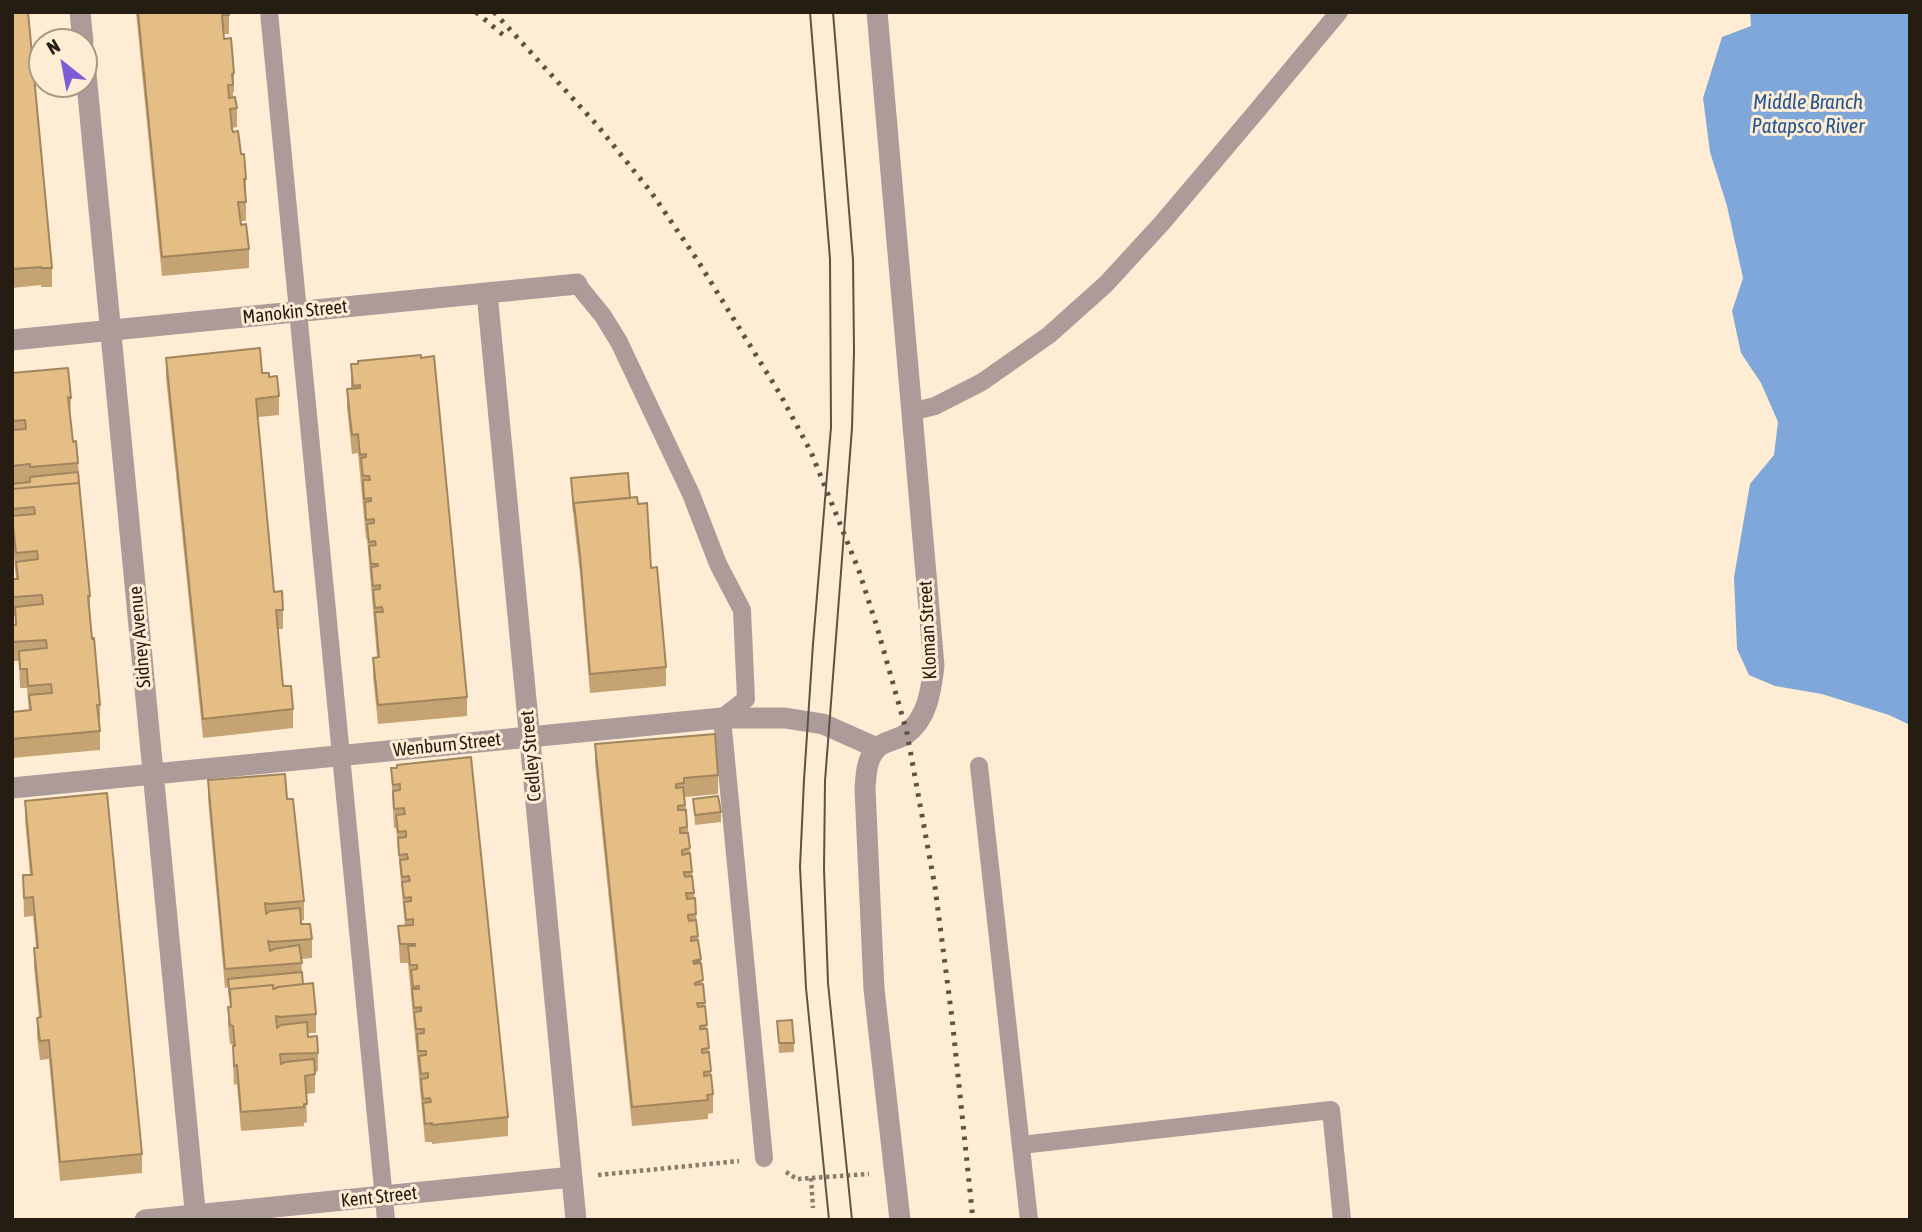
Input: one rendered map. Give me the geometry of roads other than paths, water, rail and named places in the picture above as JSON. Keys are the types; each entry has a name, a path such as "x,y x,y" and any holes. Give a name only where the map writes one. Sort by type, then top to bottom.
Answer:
{"street":[{"name":"Kloman Street","path":"877,12 934,666 931,695 922,715 907,733 877,748"},
{"name":"Sidney Avenue","path":"88,98 196,1217"},
{"name":"Manokin Street","path":"12,340 577,284"},
{"name":"Cedley Street","path":"487,293 576,1220"},
{"name":"Wenburn Street","path":"12,788 722,718 785,719 823,724 877,748"},
{"path":"877,748 866,767 864,789 874,989 900,1220"},
{"name":"Kent Street","path":"145,1220 196,1217 572,1177"}],"lane":[{"path":"269,12 386,1220"},
{"path":"911,412 935,406 982,382 1049,335 1106,284 1162,223 1339,12"},
{"path":"577,284 603,316 619,342 691,495 718,564 742,610 746,699 722,718 764,1158"},
{"path":"979,766 1029,1220"},
{"path":"1021,1144 1331,1110 1342,1220"}],"water":[{"name":"Middle Branch Patapsco River","path":"1750,12 1910,12 1910,725 1889,715 1822,694 1775,686 1749,675 1737,649 1734,577 1750,484 1774,455 1778,422 1761,383 1741,353 1732,311 1743,278 1727,206 1710,152 1703,98 1722,37 1751,26"}],"tram line":[{"path":"810,12 830,259 831,427 813,644 800,867 806,988 829,1220"},
{"path":"833,12 853,260 854,351 852,428 825,781 824,869 828,983 852,1220"}],"railway":[{"path":"476,12 508,39"},
{"path":"494,12 597,125 651,192 696,258 780,394 811,452 859,571 907,733 935,887 973,1220"}]}
